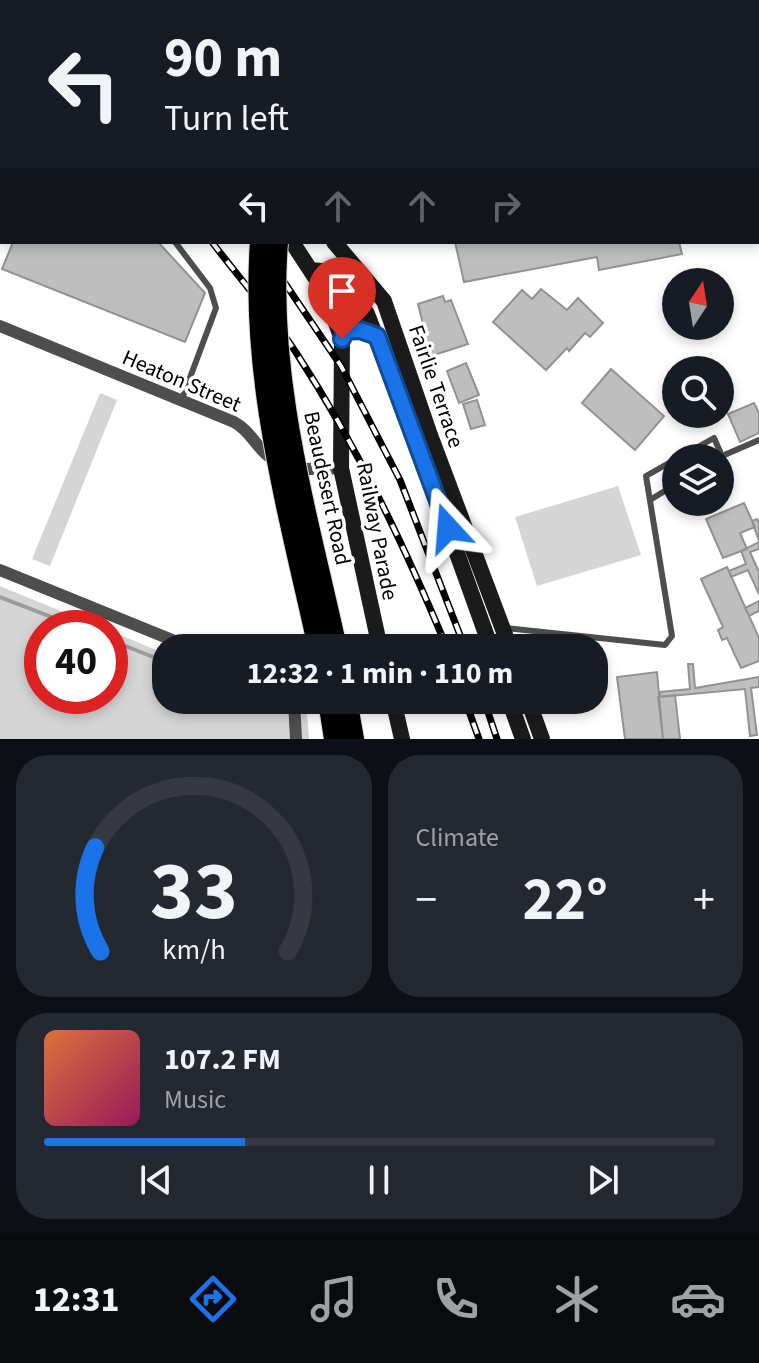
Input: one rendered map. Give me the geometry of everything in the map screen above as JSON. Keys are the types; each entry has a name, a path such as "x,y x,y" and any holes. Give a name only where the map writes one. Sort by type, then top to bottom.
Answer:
{"highway":[{"name":"Beaudesert Road","path":"261,244 261,332 267,395 316,634"},
{"name":"Beaudesert Road","path":"277,244 277,334 283,398 333,634"},
{"path":"331,714 335,739"},
{"path":"349,714 353,739"}],"street":[{"name":"Railway Parade","path":"293,244 324,291 343,335 341,468 377,634"},
{"name":"Fairlie Terrace","path":"336,244 369,279 384,301 430,435 505,634"},
{"name":"Fairlie Terrace","path":"311,270 338,274 357,297 377,336 486,634"},
{"path":"343,335 357,297 369,279"},
{"name":"Heaton Street","path":"0,326 244,427 264,452 282,464 298,469 341,468"},
{"path":"0,570 158,634"},
{"path":"295,714 296,739"},
{"path":"396,714 402,739"},
{"path":"514,714 523,739"},
{"path":"533,714 542,739"}],"lane":[{"path":"177,244 210,288 216,308 181,400"},
{"path":"343,335 360,330 377,336"},
{"path":"734,451 759,440"},
{"path":"501,634 503,627 665,645 672,636 646,476 662,467"},
{"path":"650,500 662,493"}],"shaded area":[{"path":"100,393 117,400 50,566 32,559"},
{"path":"618,486 641,555 537,586 515,517"},
{"path":"0,586 58,610 24,610 24,714 128,714 128,638 152,648 152,714 307,714 309,739 0,739"}],"building":[{"path":"12,244 160,244 205,293 185,342 2,269"},
{"path":"455,244 680,244 682,254 599,270 597,257 464,282"},
{"path":"541,289 567,310 578,298 603,323 590,337 585,333 546,370 493,322 522,290 532,299"},
{"path":"443,296 445,302 451,300 468,344 431,356 418,304"},
{"path":"466,363 479,395 459,403 447,371"},
{"path":"611,369 662,414 662,418 635,450 582,403"},
{"path":"477,400 485,425 471,429 463,404"},
{"path":"754,403 759,413 759,433 740,442 734,428 734,411"},
{"path":"744,503 755,527 740,533 747,549 723,558 706,519 734,516 734,507"},
{"path":"757,519 759,523 759,541 752,521"},
{"path":"759,542 759,549 750,552 759,572 759,594 748,570 731,577 729,571 746,564 741,551"},
{"path":"727,567 759,638 759,661 741,668 727,638 722,640 718,630 723,627 701,579"},
{"path":"759,601 759,611 749,616 745,608"},
{"path":"688,664 693,664 695,688 759,677 759,687 751,688 757,735 750,736 745,689 660,697 660,692 690,689"},
{"path":"657,672 663,739 625,739 617,677"},
{"path":"675,695 680,739 663,739 658,697"}],"waterway":[{"path":"0,597 34,610"},
{"path":"128,647 152,656"}],"railway":[{"path":"214,244 267,311 340,425 397,534 441,634"},
{"path":"258,244 341,366 400,480 460,634"},
{"path":"470,714 479,739"},
{"path":"489,714 497,739"}],"route":[{"path":"342,339 345,331 353,329 377,336 448,528"}]}
